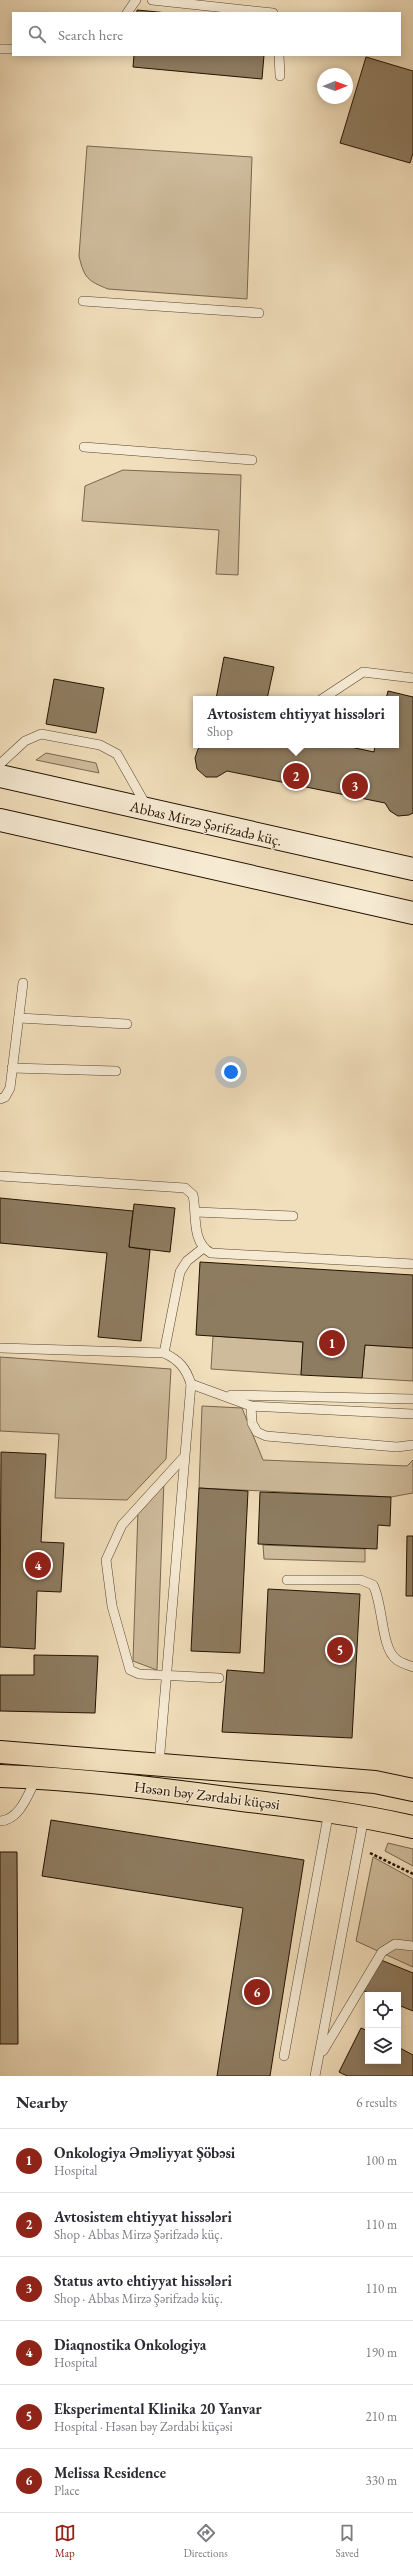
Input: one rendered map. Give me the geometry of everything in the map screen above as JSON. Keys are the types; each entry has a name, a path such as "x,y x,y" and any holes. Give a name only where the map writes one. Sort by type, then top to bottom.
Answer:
{"main road":[{"name":"Abbas Mirzə Şərifzadə küç.","path":"0,776 413,869"},
{"path":"0,820 413,913"},
{"name":"Həsən bəy Zərdabi küçəsi","path":"0,1752 374,1782 413,1790"},
{"name":"Həsən bəy Zərdabi küçəsi","path":"0,1776 36,1777 152,1788 364,1816 413,1827"}],"lane":[{"path":"128,12 136,0"},
{"path":"152,0 264,12"},
{"path":"0,49 12,49"},
{"path":"279,56 280,76"},
{"path":"83,301 259,313"},
{"path":"84,447 252,460"},
{"path":"327,696 363,672 413,678"},
{"path":"0,764 25,741 41,734 100,745 117,754 148,810"},
{"path":"0,1099 5,1097 10,1088 23,983"},
{"path":"19,1018 127,1024"},
{"path":"12,1068 116,1071"},
{"path":"0,1176 185,1188 193,1195 198,1240 202,1249 211,1253 413,1264"},
{"path":"196,1212 293,1216"},
{"path":"164,1353 180,1272 187,1261 202,1249"},
{"path":"0,1348 164,1353 177,1359 187,1372 191,1384 183,1458 159,1764"},
{"path":"191,1384 225,1395 251,1406 413,1414"},
{"path":"225,1395 413,1399"},
{"path":"251,1406 252,1423 257,1432 266,1436 397,1447 413,1445"},
{"path":"183,1458 122,1525 106,1560 112,1606 130,1670 139,1674 219,1678"},
{"path":"287,1580 361,1580 373,1585 379,1597 389,1650 395,1659 413,1667"},
{"path":"0,1821 11,1818 20,1808 36,1777"},
{"path":"284,2056 329,1811"},
{"path":"315,2076 364,1816"},
{"path":"319,2057 382,1952 395,1944 413,1946"}],"path":[{"path":"358,1847 413,1874"}],"shaded area":[{"path":"87,146 252,157 247,299 108,289 91,281 85,274 79,256"},
{"path":"123,470 241,475 238,575 216,574 219,530 82,521 85,486"},
{"path":"46,753 96,763 99,773 36,760"},
{"path":"213,1336 303,1342 301,1375 211,1369"},
{"path":"365,1345 413,1348 413,1381 362,1378"},
{"path":"0,1357 171,1369 166,1459 127,1500 55,1498 59,1434 0,1431"},
{"path":"202,1406 242,1408 263,1460 407,1466 413,1460 413,1493 391,1497 199,1488"},
{"path":"164,1480 157,1670 133,1661 138,1510"},
{"path":"263,1545 365,1549 365,1562 264,1559"},
{"path":"388,1843 413,1849 413,1866 385,1851"},
{"path":"373,1857 413,1879 413,1967 356,1941"}],"building":[{"path":"137,10 158,12 137,12"},
{"path":"134,56 264,56 262,79 133,67"},
{"path":"366,57 413,71 413,153 410,163 340,143"},
{"path":"224,657 274,667 268,696 217,696"},
{"path":"54,679 104,688 96,733 46,724"},
{"path":"388,691 413,697 413,813 409,815 398,816 390,811 385,803 227,771 217,777 206,777 197,769 195,758 199,748 355,748 374,752 375,748 399,748 399,696 387,696"},
{"path":"0,1198 133,1211 129,1247 150,1250 141,1341 98,1337 107,1253 0,1243"},
{"path":"134,1204 175,1208 170,1252 129,1247"},
{"path":"200,1262 413,1275 413,1348 365,1345 362,1378 301,1375 303,1342 196,1335"},
{"path":"1,1452 46,1454 41,1542 64,1543 61,1592 37,1591 35,1649 0,1647"},
{"path":"199,1488 248,1491 240,1653 191,1651"},
{"path":"260,1492 391,1497 390,1526 378,1525 377,1549 258,1544"},
{"path":"407,1536 413,1536 413,1596 406,1596"},
{"path":"268,1589 360,1594 352,1738 222,1732 227,1670 264,1673"},
{"path":"34,1655 98,1656 95,1713 0,1711 0,1675 34,1675"},
{"path":"51,1820 304,1860 270,2076 217,2076 243,1908 42,1876"},
{"path":"0,1852 17,1852 18,2044 0,2044"},
{"path":"381,1960 413,1973 413,2011 401,2006 401,1992 364,1991"},
{"path":"361,2028 365,2030 365,2064 401,2064 401,2049 413,2055 413,2076 347,2076 339,2072"}],"place":[{"name":"Avtosistem ehtiyyat hissələri","path":"296,776"},
{"name":"Status avto ehtiyyat hissələri","path":"355,786"},
{"name":"Onkologiya Əməliyyat Şöbəsi","path":"332,1343"},
{"name":"Diaqnostika Onkologiya","path":"38,1565"},
{"name":"Eksperimental Klinika 20 Yanvar","path":"340,1650"},
{"name":"Melissa Residence","path":"257,1992"}]}
